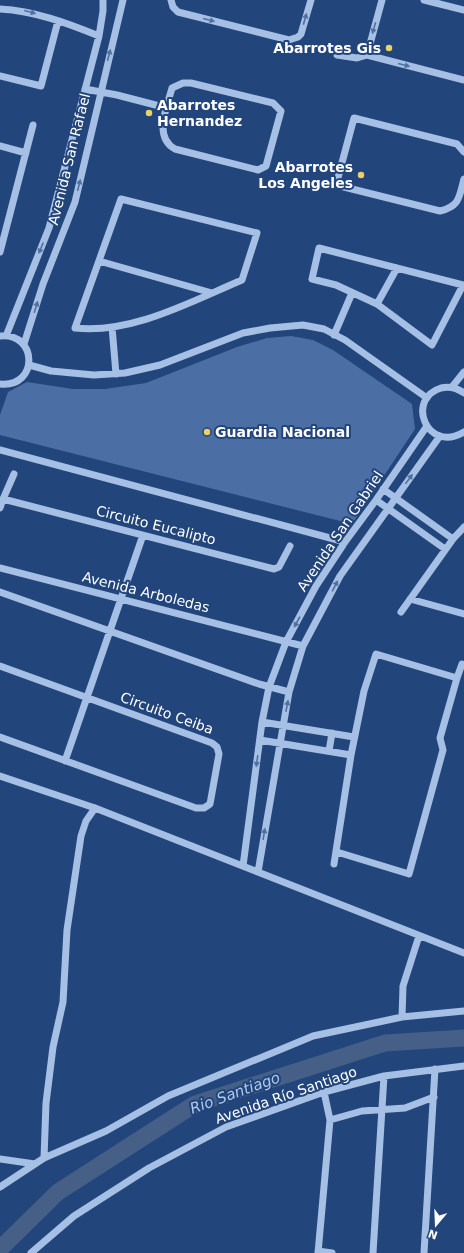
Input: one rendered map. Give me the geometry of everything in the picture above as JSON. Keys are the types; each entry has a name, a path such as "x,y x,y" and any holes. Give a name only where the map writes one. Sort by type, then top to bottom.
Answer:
{"street":[{"name":"Avenida San Rafael","path":"3,336 49,228 99,36 103,11 103,0"},
{"name":"Avenida San Rafael","path":"24,344 43,284 75,202 123,0"},
{"path":"171,0 173,7 178,12 289,40 298,37 301,34 311,0"},
{"path":"367,55 382,0"},
{"path":"424,0 464,10"},
{"path":"0,9 22,10 99,36"},
{"path":"0,76 41,86 58,21"},
{"path":"337,55 347,58 367,55 464,80"},
{"path":"183,82 273,103 281,111 266,166 258,170 175,149 168,145 162,131 167,108 172,88 183,82"},
{"path":"85,89 118,95 167,108"},
{"path":"464,152 457,144 354,118 336,185 440,211 451,208 458,202 464,179"},
{"path":"0,252 33,125"},
{"path":"0,146 26,153"},
{"path":"121,199 257,232 242,280 166,312 126,324 93,330 75,328 99,261 121,199"},
{"path":"319,248 397,268 463,285 432,345 377,304 336,285 312,279 319,248"},
{"path":"99,261 212,293"},
{"path":"377,304 397,268"},
{"path":"334,335 352,293"},
{"path":"29,365 52,371 94,375 116,374 160,365 243,332 303,325 324,329 345,340 427,398"},
{"path":"112,327 116,374"},
{"path":"0,384 14,383 21,378 29,365 29,357 24,344 14,338 3,336"},
{"path":"464,372 452,387 436,390 427,398 422,410 423,418 432,432 448,438 457,436 464,432"},
{"path":"452,387 464,394"},
{"name":"Avenida San Gabriel","path":"243,866 262,722 269,688 286,642 316,586 345,542 384,489 427,426"},
{"name":"Avenida San Gabriel","path":"258,872 289,692 303,646 340,576 387,508 440,436"},
{"path":"0,450 345,542"},
{"path":"0,508 14,474"},
{"path":"384,489 453,539"},
{"name":"Circuito Eucalipto","path":"3,499 274,569 279,567 290,546"},
{"path":"376,500 445,549"},
{"path":"401,612 445,549 464,527"},
{"path":"430,538 438,528"},
{"path":"65,761 143,535"},
{"name":"Avenida Arboledas","path":"0,568 303,646"},
{"path":"0,592 269,688 289,692"},
{"path":"410,599 464,614"},
{"path":"334,864 354,737 364,691 376,654 457,678"},
{"path":"337,852 409,874 444,750 440,738 462,664"},
{"name":"Circuito Ceiba","path":"0,666 212,743 217,747 219,754 210,804 204,808 196,808 0,737"},
{"path":"262,722 354,737"},
{"path":"329,751 332,733"},
{"path":"260,740 351,754"},
{"path":"0,776 95,808 464,953"},
{"path":"44,1158 46,1103 53,1047 63,1002 67,930 81,836 86,821 95,808"},
{"path":"402,1017 404,986 419,936"},
{"path":"0,1187 44,1158 106,1131 168,1096 313,1036 402,1017 464,1011"},
{"name":"Avenida Río Santiago","path":"30,1253 74,1216 150,1168 226,1127 324,1092 384,1076 464,1066"},
{"path":"424,1253 436,1069"},
{"path":"372,1253 384,1076"},
{"path":"324,1092 330,1120 318,1252 332,1253"},
{"path":"330,1120 362,1111 405,1108 434,1097"},
{"path":"0,1159 35,1164"}],"building":[{"name":"Guardia Nacional","path":"291,336 313,340 333,350 412,404 415,429 352,524 0,435 0,415 8,392 27,382 73,389 105,389 146,383 237,347 267,338"}],"waterway":[{"name":"Rio Santiago","path":"0,1249 58,1192 195,1104 385,1043 464,1038"}],"place":[{"name":"Abarrotes Gis","path":"389,48"},
{"name":"Abarrotes Hernandez","path":"149,113"},
{"name":"Abarrotes Los Angeles","path":"361,175"},
{"name":"Guardia Nacional","path":"207,432"}]}
